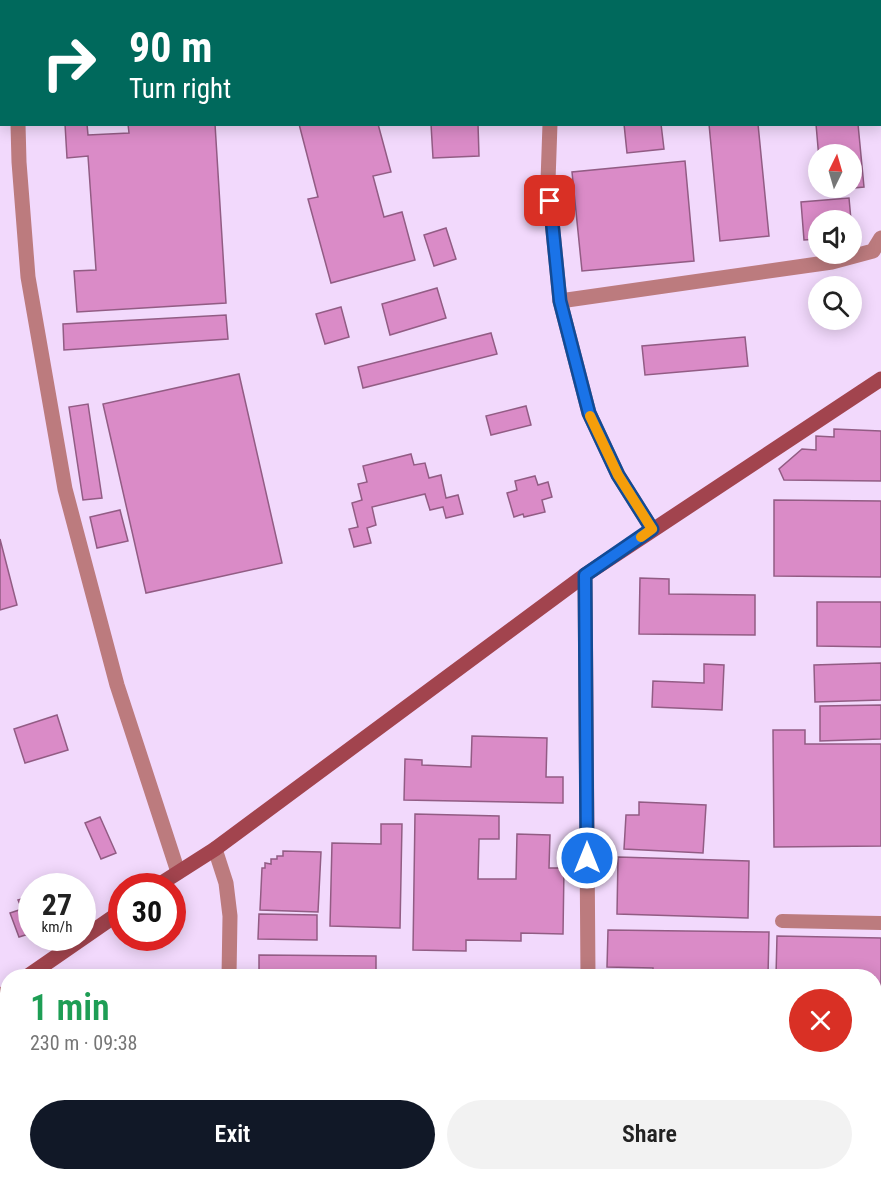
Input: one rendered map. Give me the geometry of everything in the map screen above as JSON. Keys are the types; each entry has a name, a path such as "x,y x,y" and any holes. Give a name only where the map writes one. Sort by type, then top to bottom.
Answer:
{"street":[{"path":"18,126 28,277 65,489 117,685 178,872 215,849 585,575 881,379"},
{"path":"550,126 548,181 560,301 589,413 618,475 652,529"},
{"path":"560,301 832,261 873,251 881,238"},
{"path":"585,575 588,969"},
{"path":"215,849 226,883 230,916 229,969"},
{"path":"38,969 108,921"}],"lane":[{"path":"782,921 881,923"}],"building":[{"path":"65,126 87,126 88,135 129,133 128,126 215,126 226,303 77,312 74,271 96,270 88,156 67,158"},
{"path":"300,126 379,126 391,172 373,176 384,217 402,212 415,260 331,283 308,199 318,197"},
{"path":"431,126 478,126 479,156 433,158"},
{"path":"624,126 661,126 664,149 627,153"},
{"path":"709,126 758,126 769,236 720,241"},
{"path":"816,126 858,126 860,144 818,144"},
{"path":"685,161 694,261 582,271 572,172"},
{"path":"849,198 850,210 808,210 808,240 804,240 801,202"},
{"path":"446,228 456,259 434,266 424,235"},
{"path":"437,288 446,318 390,335 382,304"},
{"path":"341,307 349,337 325,344 316,314"},
{"path":"226,315 228,339 64,350 63,324"},
{"path":"491,333 497,354 363,388 358,367"},
{"path":"745,337 748,366 645,375 642,346"},
{"path":"239,374 282,563 146,593 103,404"},
{"path":"88,404 102,498 83,500 69,407"},
{"path":"526,406 531,425 491,435 486,416"},
{"path":"834,429 881,431 881,481 784,480 779,469 802,449 816,450 816,436 834,437"},
{"path":"411,454 414,465 425,463 429,478 441,475 446,498 458,495 463,514 446,518 443,507 430,510 425,494 372,507 376,525 367,528 371,543 354,547 349,529 358,527 352,503 362,500 358,484 367,482 363,466"},
{"path":"535,476 538,485 548,482 552,497 542,500 545,512 514,517 507,493 517,490 515,481"},
{"path":"774,500 881,501 881,577 774,576"},
{"path":"120,510 128,541 97,548 90,517"},
{"path":"0,539 17,605 0,610"},
{"path":"640,578 669,579 669,594 755,595 755,635 639,634"},
{"path":"817,602 881,602 881,647 817,646"},
{"path":"881,663 881,700 815,702 814,665"},
{"path":"704,664 724,665 722,710 652,707 653,681 704,683"},
{"path":"881,705 881,739 820,741 820,706"},
{"path":"57,715 68,750 25,763 14,729"},
{"path":"773,730 805,730 805,744 881,744 881,846 774,847"},
{"path":"472,736 547,738 546,777 563,777 563,803 404,800 405,759 422,760 422,765 471,767"},
{"path":"639,802 706,805 703,853 624,849 626,815 639,815"},
{"path":"415,814 499,816 499,839 479,839 478,879 516,879 517,834 550,835 549,868 564,868 563,934 521,933 521,941 466,940 466,951 413,950"},
{"path":"100,817 116,853 101,859 85,823"},
{"path":"381,824 402,824 400,928 330,926 332,843 381,844"},
{"path":"283,851 321,852 318,912 260,910 262,868 265,868 265,863 271,864 271,859 283,856"},
{"path":"618,857 749,861 748,918 617,914"},
{"path":"18,910 18,934 10,913"},
{"path":"259,914 317,915 317,940 258,939"},
{"path":"608,930 769,932 768,969 607,967"},
{"path":"777,936 881,938 881,969 776,969"},
{"path":"259,955 376,956 376,969 259,969"}],"slow traffic":[{"path":"590,416 618,475 652,529 641,537"}],"route":[{"path":"550,201 560,301 589,413 618,475 652,529 585,575 587,858"}]}
